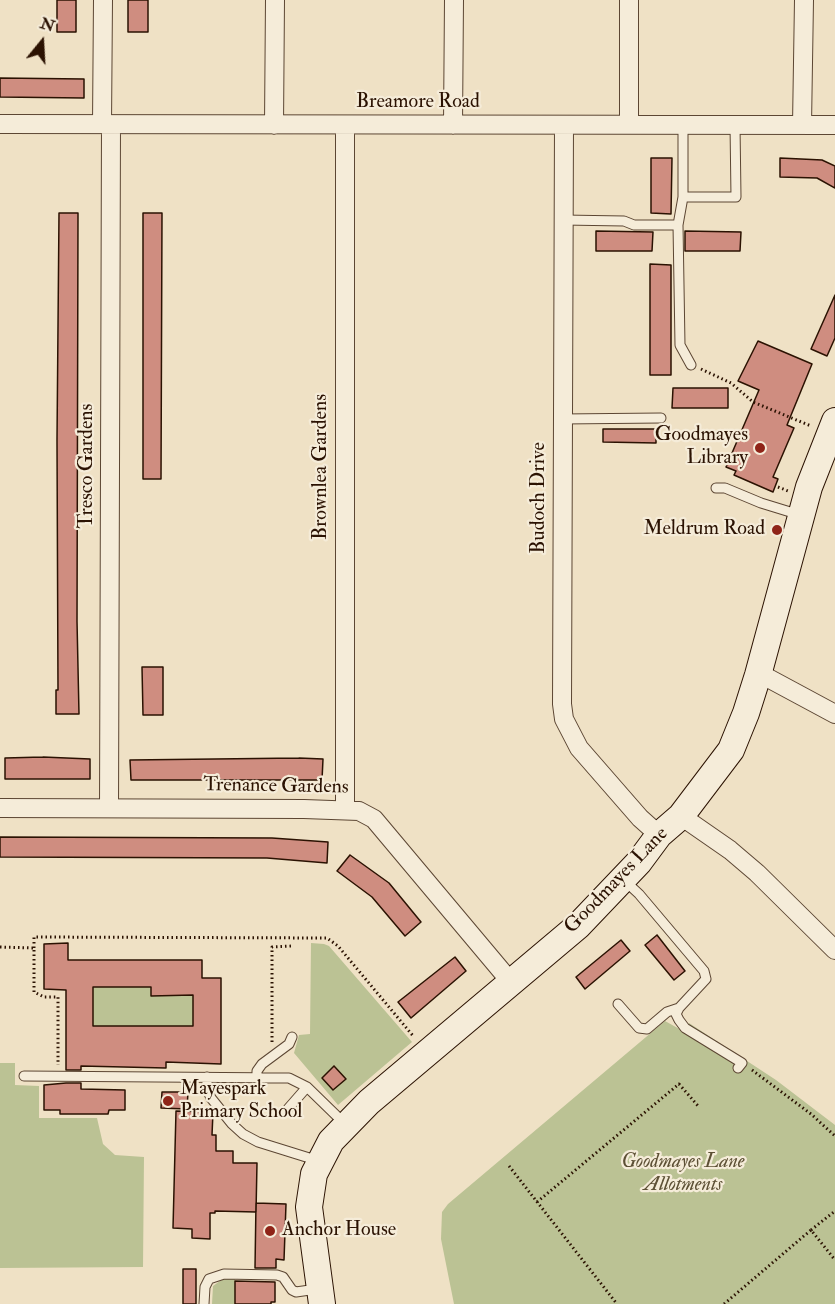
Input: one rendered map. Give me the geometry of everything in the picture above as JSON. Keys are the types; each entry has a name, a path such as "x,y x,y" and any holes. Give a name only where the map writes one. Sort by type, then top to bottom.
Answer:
{"main road":[{"name":"Goodmayes Lane","path":"321,1297 309,1207 311,1188 319,1161 331,1141 345,1124 510,981 578,926 639,862 659,835 681,816 731,750 758,675 800,515 831,436"}],"street":[{"name":"Tresco Gardens","path":"102,0 107,124 109,808"},
{"path":"274,125 275,0"},
{"path":"453,125 454,0"},
{"path":"628,0 629,125"},
{"path":"802,125 804,0"},
{"name":"Breamore Road","path":"0,124 835,125"},
{"name":"Brownlea Gardens","path":"345,125 345,810"},
{"name":"Budoch Drive","path":"564,125 562,418 562,704 564,719 579,748 640,818 659,835"},
{"path":"758,675 768,678 835,714"},
{"name":"Trenance Gardens","path":"0,808 359,811 374,819 510,981"},
{"path":"681,816 730,850 758,873 835,951"}],"lane":[{"path":"683,125 683,197 678,225 680,345 691,365"},
{"path":"683,197 736,197 735,125"},
{"path":"563,220 624,221 634,225 678,225"},
{"path":"562,418 661,418"},
{"path":"716,488 725,488 761,503 800,515"},
{"path":"623,879 639,894 704,971 706,979 676,1014 685,1028 740,1066"},
{"path":"618,1004 639,1028 647,1029 667,1012 679,1008"},
{"path":"257,1078 257,1071 262,1064 289,1044 292,1037"},
{"path":"24,1076 207,1077 239,1082 257,1078 289,1078 308,1087 345,1124"},
{"path":"207,1077 207,1089 211,1098 232,1125 243,1134 258,1142 319,1161"},
{"path":"286,1111 308,1087"},
{"path":"204,1304 204,1287 209,1279 224,1274 277,1275 296,1292 321,1297"}],"path":[{"path":"691,365 732,383 753,402 831,436"},
{"path":"778,487 789,491"},
{"path":"58,1076 58,997 44,997 34,992 34,937 327,938 338,946 428,1052"},
{"path":"272,1049 272,946 292,946"},
{"path":"0,947 34,948"},
{"path":"740,1066 776,1086 835,1136"},
{"path":"537,1202 679,1084 699,1107"},
{"path":"509,1166 617,1304"},
{"path":"724,1304 835,1211"},
{"path":"811,1230 835,1260"}],"green space":[{"path":"311,943 329,946 412,1042 338,1105 294,1053 299,1035 310,1034"},
{"path":"93,987 193,987 193,1026 93,1026"},
{"name":"Goodmayes Lane Allotments","path":"665,1021 683,1031 689,1023 776,1080 835,1125 835,1304 454,1304 441,1239 442,1212 448,1204"},
{"path":"0,1063 15,1063 15,1085 39,1086 39,1118 97,1118 103,1144 115,1155 144,1157 143,1267 0,1268"},
{"path":"224,1278 235,1278 235,1304 212,1304 213,1286"}],"building":[{"path":"57,0 76,0 76,32 57,32"},
{"path":"128,0 148,0 148,32 128,32"},
{"path":"0,78 84,79 84,98 0,97"},
{"path":"651,158 672,158 671,214 651,213"},
{"path":"780,158 822,160 835,166 835,188 817,178 780,177"},
{"path":"59,213 78,213 77,621 79,714 56,714 56,690 58,690"},
{"path":"143,213 162,213 161,479 143,479"},
{"path":"596,231 653,232 652,251 596,251"},
{"path":"685,231 741,232 740,251 685,251"},
{"path":"650,264 671,265 671,375 650,375"},
{"path":"835,295 835,338 827,356 811,349"},
{"path":"758,341 812,364 787,425 794,428 773,477 778,479 773,492 734,475 736,471 726,467 759,390 738,381"},
{"path":"673,388 728,388 728,408 672,408"},
{"path":"603,429 656,429 656,443 603,442"},
{"path":"142,667 163,667 163,715 143,715"},
{"path":"5,758 90,759 90,779 5,779"},
{"path":"323,759 322,780 131,780 130,760"},
{"path":"0,837 272,838 328,842 327,863 267,858 0,857"},
{"path":"350,855 389,883 421,922 405,936 372,897 337,871"},
{"path":"657,935 685,971 674,980 645,945"},
{"path":"621,940 630,951 585,989 576,977"},
{"path":"68,943 68,960 202,960 202,978 221,978 221,1064 166,1062 166,1068 81,1066 81,1070 66,1070 66,990 44,989 44,944","holes":["93,987 151,987 151,996 193,995 193,1026 93,1026"]},
{"path":"455,957 466,971 411,1018 398,1002"},
{"path":"334,1066 346,1079 333,1090 322,1078"},
{"path":"81,1083 81,1089 125,1090 125,1110 109,1110 108,1114 60,1114 60,1110 44,1110 44,1085"},
{"path":"162,1092 188,1092 187,1109 161,1108"},
{"path":"176,1111 213,1112 212,1135 216,1135 216,1151 233,1151 233,1163 257,1163 256,1212 215,1211 215,1213 210,1213 210,1239 192,1238 192,1229 173,1228"},
{"name":"Anchor House","path":"256,1203 286,1204 284,1260 276,1259 276,1268 255,1268"},
{"path":"183,1269 196,1269 196,1304 183,1304"},
{"path":"235,1281 275,1282 275,1302 235,1304"}],"place":[{"name":"Goodmayes Library","path":"760,448"},
{"name":"Meldrum Road","path":"777,530"},
{"name":"Mayespark Primary School","path":"168,1101"},
{"name":"Anchor House","path":"270,1231"}]}
